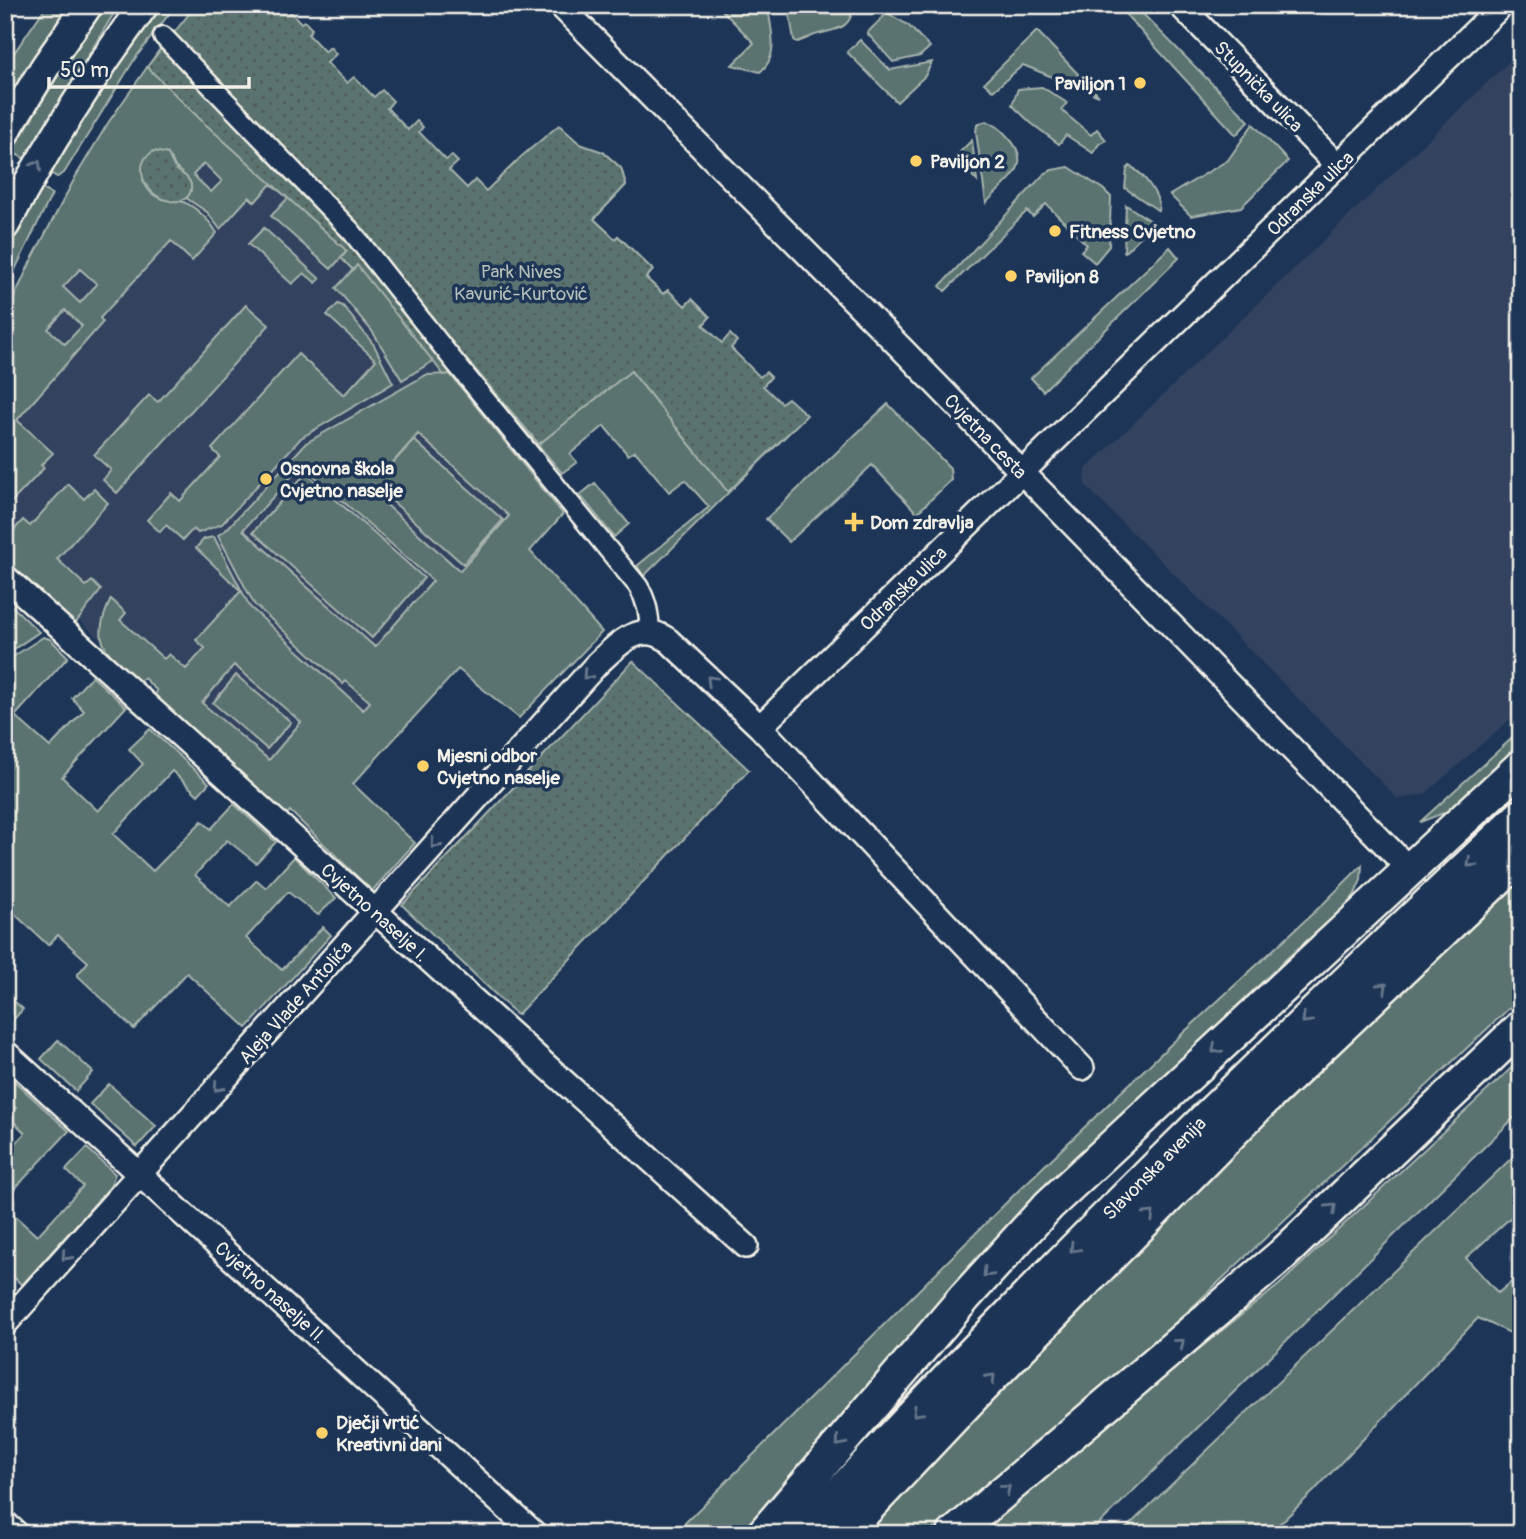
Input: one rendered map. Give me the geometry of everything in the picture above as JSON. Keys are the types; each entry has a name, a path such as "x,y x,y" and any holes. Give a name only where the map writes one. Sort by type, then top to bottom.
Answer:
{"main road":[{"path":"763,1534 965,1297 1049,1205 1521,766"},
{"name":"Slavonska avenija","path":"802,1534 1181,1141 1521,816"},
{"name":"Slavonska avenija","path":"843,1534 989,1380 1258,1106 1521,857"},
{"path":"954,1534 1282,1255 1521,1027"}],"street":[{"path":"5,132 88,5"},
{"path":"5,225 57,132 100,65 144,5"},
{"name":"Cvjetna cesta","path":"560,5 902,349 1409,869"},
{"name":"Stupnička ulica","path":"1180,5 1338,166"},
{"name":"Odranska ulica","path":"760,727 1502,5"},
{"path":"163,36 352,232 638,586 645,598 650,631 668,640 760,727 1082,1068"},
{"name":"Cvjetno naselje I.","path":"5,577 746,1247"},
{"name":"Aleja Vlade Antolića","path":"5,1324 596,665 628,638 650,631"},
{"name":"Cvjetno naselje II.","path":"5,1052 535,1534"},
{"path":"5,1523 17,1534"}],"shaded area":[{"path":"1521,50 1521,710 1425,794 1398,799 1085,485 1086,469"},
{"name":"Osnovna škola Cvjetno naselje","path":"162,82 347,251 341,258 353,270 357,265 559,518 331,767 255,780 5,553 5,390"}],"green space":[{"path":"47,5 71,5 5,107 5,66"},
{"path":"106,5 119,5 25,159 12,152 58,74"},
{"path":"162,5 176,5 136,57 64,173 57,177 49,172 111,76"},
{"name":"Park Nives Kavurić-Kurtović","path":"196,5 284,5 301,23 304,21 312,29 308,34 325,52 330,47 336,54 327,63 347,83 354,77 374,97 382,90 393,101 387,108 408,130 417,121 423,127 419,132 446,160 452,156 458,162 449,170 467,188 475,180 486,191 559,125 580,144 603,152 621,168 626,185 594,219 615,239 618,236 653,270 646,278 663,294 668,290 685,306 692,299 710,317 703,325 722,343 730,334 737,341 731,348 760,377 766,372 771,377 763,386 781,403 788,398 807,415 728,492 631,371 539,444 473,367 444,375 357,265 353,270 341,258 347,251 204,123 147,67"},
{"path":"717,5 758,5 759,9 768,8 772,51 766,66 760,72 732,65 754,43"},
{"path":"788,5 853,5 850,19 842,27 797,42 794,40"},
{"path":"1117,5 1134,5 1249,121 1236,135"},
{"path":"887,13 908,25 930,47 920,56 893,62 867,33"},
{"path":"1037,31 1099,96 1023,65 993,91 984,83"},
{"path":"860,40 890,70 932,62 925,76 897,102 847,52"},
{"path":"162,46 347,251 331,269 271,216 288,198 271,184 255,202 249,197 220,229 207,212 186,198 184,175 175,167 171,158 143,180 146,187 153,195 190,205 206,218 217,233 192,261 171,241 100,318 103,322 17,420 53,453 41,465 44,468 5,509 5,317 76,176 108,123","holes":["204,163 222,181 211,192 193,175","80,269 97,284 80,303 63,287","65,310 82,326 65,344 48,329"]},
{"path":"1042,87 1067,103 1061,110 1091,135 1097,129 1106,140 1099,144 1093,153 1066,135 1059,144 1012,105 1018,89"},
{"path":"986,121 1006,134 1016,147 1019,165 1009,180 986,203 976,132 977,125"},
{"path":"1253,124 1288,161 1241,207 1191,216 1170,195 1228,160"},
{"path":"972,140 977,181 955,157"},
{"path":"154,151 168,154 175,167 189,179 190,193 185,199 169,201 160,198 145,184 143,163"},
{"path":"603,152 621,168 626,185 594,219 615,239 618,236 653,270 646,278 663,294 668,290 685,306 692,299 710,317 703,324 793,429 644,576 637,566 709,507 685,480 669,492 635,451 628,455 604,426 570,454 577,462 562,473 442,332"},
{"path":"1130,166 1150,186 1157,199 1159,211 1125,188 1127,169"},
{"path":"1069,167 1111,197 1109,246 1095,263 1081,251 1087,245 1046,204 1033,217 1027,211 945,291 940,286 1044,174"},
{"path":"41,188 52,194 5,290 5,254"},
{"path":"1126,205 1154,223 1125,252 1124,251"},
{"path":"264,228 320,279 316,283 304,273 292,284 248,244"},
{"path":"1170,247 1179,258 1043,391 1031,378"},
{"path":"360,262 435,355 433,361 402,380 372,331 336,288"},
{"path":"338,304 343,306 374,345 393,383 301,438 222,524 198,533 193,529 183,540 166,525 160,532 147,520 171,493 180,501 220,457 212,449 298,354 344,395 376,360 327,315"},
{"path":"246,305 269,325 117,493 103,480 111,470 94,455 149,395 158,402"},
{"path":"450,374 563,514 530,551 602,632 519,718 458,669 353,784 415,843 372,891 290,811 286,815 154,696 157,691 144,678 139,681 118,662 104,646 101,627 111,599 126,613 120,620 164,659 169,654 186,669 205,648 196,640 241,591 196,548 204,539 214,537 250,607 363,710 370,702 346,681 343,684 254,604 218,535 226,530 306,443 426,375","holes":["418,434 509,516 460,571 369,489 373,484 463,564 503,520 414,440 388,468","302,465 433,581 375,647 243,530","234,665 301,722 269,760 202,703"]},
{"path":"888,404 950,468 951,480 917,513 872,465 789,542 766,519"},
{"path":"306,473 424,578 372,638 253,532"},
{"path":"595,483 629,524 614,537 580,495"},
{"path":"68,484 84,499 94,489 108,503 57,559 86,586 92,581 101,590 74,625 5,562 5,540 23,520 30,526"},
{"path":"5,599 39,632 5,655"},
{"path":"43,637 50,639 68,657 15,716 50,747 84,711 72,698 92,676 126,707 62,777 98,811 143,764 129,749 150,729 209,783 198,795 172,771 113,834 153,871 202,821 211,829 234,804 276,842 256,863 227,840 195,875 230,907 257,880 266,888 294,857 336,898 318,915 288,892 246,938 282,970 323,927 331,935 247,1028 187,973 134,1029 77,975 88,962 58,935 48,945 5,905 5,662"},
{"path":"633,661 749,770 517,1015 402,905"},
{"path":"236,675 291,722 267,749 213,703"},
{"path":"1521,730 1521,746 1449,811 1420,822"},
{"path":"1362,865 1361,880 1346,906 1285,960 1127,1112 749,1534 674,1534 1016,1193"},
{"path":"1521,878 1521,997 1153,1344 927,1534 857,1534 1241,1144"},
{"path":"5,993 23,1009 8,1026 5,1024"},
{"path":"58,1040 93,1072 76,1091 41,1059"},
{"path":"1521,1059 1521,1111 1089,1534 980,1534 1181,1363 1279,1285"},
{"path":"12,1079 69,1131 5,1199 5,1155 25,1133 9,1117 16,1108 5,1098 5,1087"},
{"path":"109,1084 156,1126 137,1147 90,1104"},
{"path":"87,1148 115,1174 110,1187 22,1285 5,1269 5,1207 37,1236 83,1186 66,1170"},
{"path":"1521,1149 1521,1208 1466,1258 1498,1293 1521,1274 1521,1338 1478,1318 1313,1492 1269,1534 1120,1534"}],"place":[{"name":"Paviljon 1","path":"1140,83"},
{"name":"Paviljon 2","path":"916,161"},
{"name":"Fitness Cvjetno","path":"1055,231"},
{"name":"Paviljon 8","path":"1011,276"},
{"name":"Osnovna škola Cvjetno naselje","path":"266,479"},
{"name":"Dom zdravlja","path":"854,522"},
{"name":"Mjesni odbor Cvjetno naselje","path":"423,766"},
{"name":"Dječji vrtić Kreativni dani","path":"322,1433"}]}
